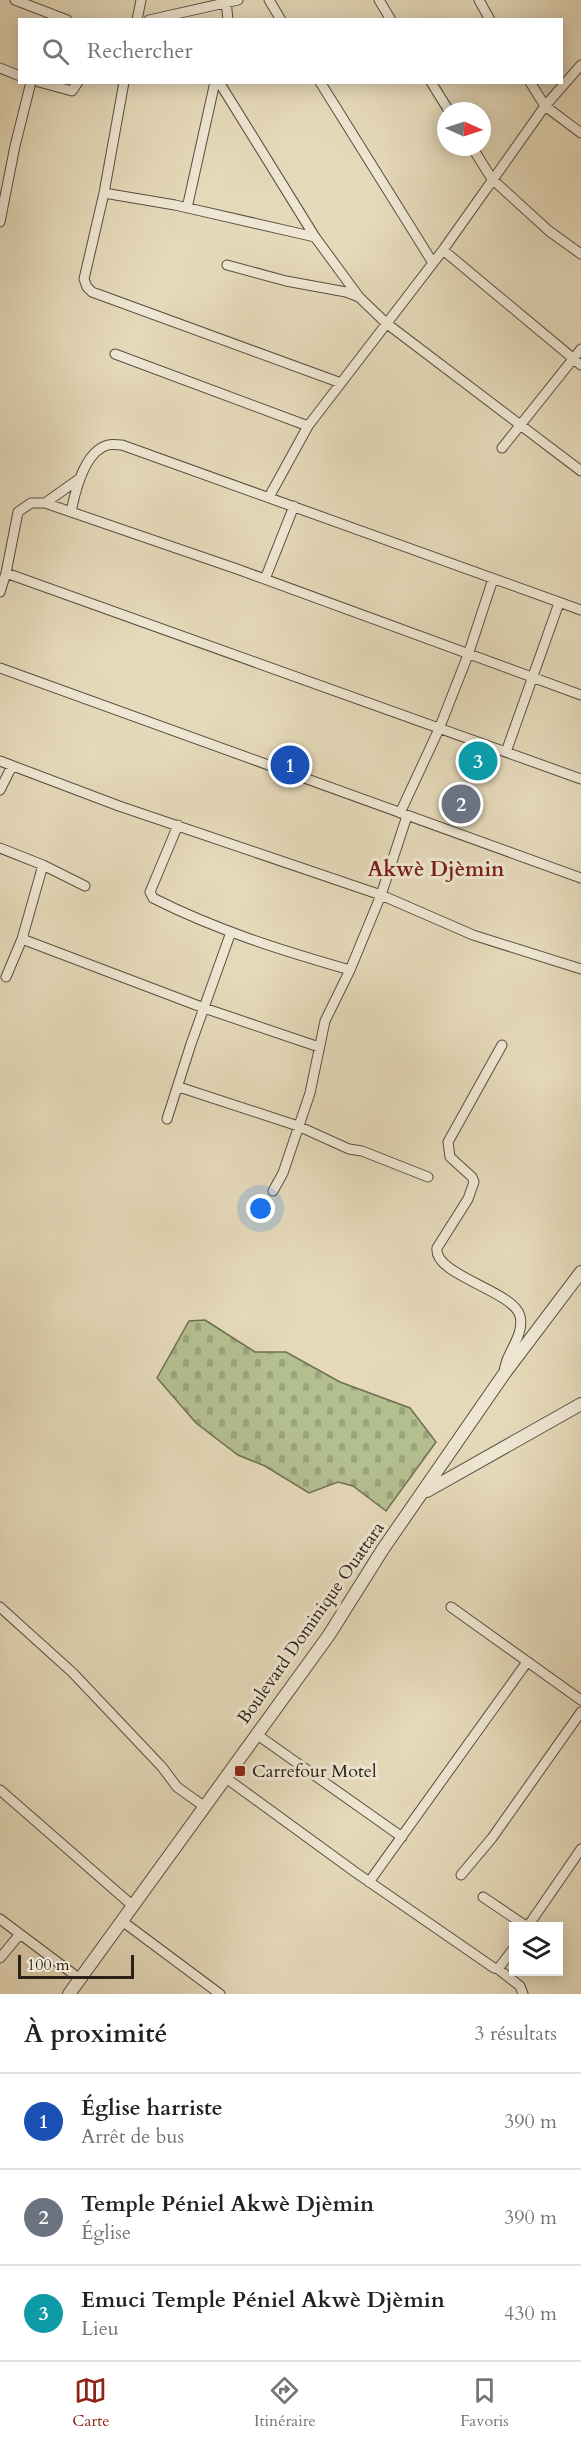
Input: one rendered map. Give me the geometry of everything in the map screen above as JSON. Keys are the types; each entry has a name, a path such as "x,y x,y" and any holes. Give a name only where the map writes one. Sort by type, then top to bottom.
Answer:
{"street":[{"path":"15,0 62,18"},
{"path":"136,18 141,0"},
{"path":"157,18 238,0"},
{"path":"269,0 280,18"},
{"path":"379,0 390,18"},
{"path":"479,0 489,18"},
{"path":"227,1 228,18"},
{"path":"269,496 308,426 443,250 545,106 581,65"},
{"path":"0,68 18,75"},
{"path":"0,222 1,207 31,84"},
{"path":"45,84 66,91 72,91 77,84"},
{"path":"124,84 104,193 84,279 87,287 92,292 341,383"},
{"path":"187,208 217,84"},
{"path":"218,84 315,237 359,297 386,323 581,471"},
{"path":"321,84 433,263"},
{"path":"432,84 443,102"},
{"path":"531,84 545,106 581,132"},
{"path":"478,156 492,179 549,231 581,254"},
{"path":"104,193 187,208 315,237"},
{"path":"443,250 581,365"},
{"path":"227,266 286,281 346,292 359,297"},
{"path":"502,448 581,349"},
{"path":"115,354 308,426"},
{"path":"45,503 78,479 100,449 108,445 123,445 581,610"},
{"path":"71,512 78,479"},
{"path":"0,592 18,512 27,505 45,503 265,579 468,655 581,694"},
{"path":"265,579 294,506"},
{"path":"6,573 581,779"},
{"path":"273,1191 283,1173 310,1094 325,1021 350,970 381,895 404,815 468,655 493,579"},
{"path":"506,752 559,603"},
{"path":"0,668 581,878"},
{"path":"0,761 119,807 381,895 473,935 581,969"},
{"path":"0,790 12,766"},
{"path":"178,825 150,892 153,898 231,932 282,951 350,970"},
{"path":"0,848 43,865 85,886"},
{"path":"6,977 22,939 43,865"},
{"path":"167,1119 231,932"},
{"path":"22,939 204,1008 319,1047"},
{"path":"502,1045 448,1142 450,1157 472,1177 474,1182 468,1199 437,1248 436,1254 439,1259 463,1276 515,1306 520,1316 520,1327 504,1363 504,1374"},
{"path":"179,1087 298,1126 349,1149 362,1151 428,1177"},
{"name":"Boulevard Dominique Ouattara","path":"69,1994 329,1635 383,1550 504,1374 581,1272"},
{"path":"423,1493 581,1404"},
{"path":"0,1607 73,1673 162,1767 177,1787 206,1807"},
{"path":"451,1607 581,1700"},
{"path":"369,1882 527,1662"},
{"path":"461,1875 492,1838 581,1712"},
{"path":"256,1734 402,1837"},
{"path":"225,1778 369,1882 484,1962 498,1969 520,1986 523,1994"},
{"path":"0,1790 133,1906"},
{"path":"530,1922 581,1849"},
{"path":"483,1897 521,1922"},
{"path":"0,1919 80,1979"},
{"path":"122,1921 220,1994"},
{"path":"0,1958 20,1934"},
{"path":"498,1969 509,1954"}],"green space":[{"path":"205,1320 255,1352 286,1352 340,1382 410,1408 436,1442 386,1511 353,1486 338,1482 309,1493 265,1466 238,1455 196,1423 157,1378 189,1321"}],"place":[{"name":"Emuci Temple Péniel Akwè Djèmin","path":"478,761"},
{"name":"Église harriste","path":"290,765"},
{"name":"Temple Péniel Akwè Djèmin","path":"461,804"},
{"name":"Carrefour Motel","path":"240,1771"}],"district":[{"name":"Akwè Djèmin","path":"436,869"}]}
